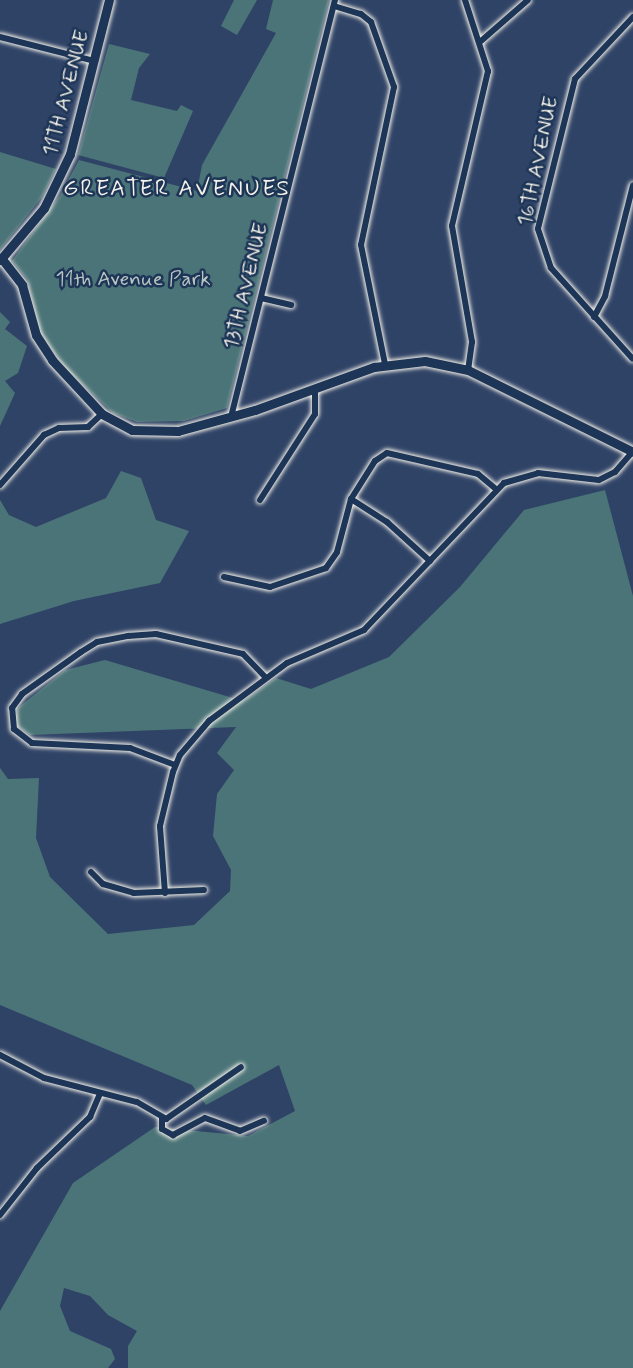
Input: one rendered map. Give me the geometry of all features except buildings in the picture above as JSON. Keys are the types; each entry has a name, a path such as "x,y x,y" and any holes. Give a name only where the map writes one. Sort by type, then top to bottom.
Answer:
{"street":[{"name":"11TH AVENUE","path":"1,259 57,185 70,153 110,0"},
{"path":"466,0 481,41 487,77 452,226 472,342 468,370"},
{"path":"481,41 528,0"},
{"path":"335,3 361,14 371,22 394,87 361,245 385,364"},
{"name":"13TH AVENUE","path":"231,417 335,3"},
{"name":"16TH AVENUE","path":"633,17 575,79 538,222 540,246 547,262 633,359"},
{"path":"1,38 94,61"},
{"path":"594,317 606,296 633,186"},
{"path":"1,259 22,285 43,348 102,414 124,426 156,433 231,417 385,364 425,361 468,370 633,451 615,472 599,480 538,473 512,479 496,489 364,629 295,659 209,721 175,765 160,826 165,893"},
{"path":"261,298 291,305"},
{"path":"260,499 315,414 315,388"},
{"path":"0,485 44,435 59,428 88,427 102,414"},
{"path":"224,576 274,587 330,565 351,499 375,461 391,452 478,474 496,489"},
{"path":"351,499 387,522 430,561"},
{"path":"175,765 134,749 32,743 22,737 12,724 14,704 97,642 156,634 243,654 266,678"},
{"path":"91,872 115,889 165,893 204,890"},
{"path":"0,1055 44,1078 141,1104 162,1118 171,1118 241,1068"},
{"path":"0,1215 37,1168 90,1117 100,1093"},
{"path":"162,1118 162,1129 173,1135 205,1118 240,1131 264,1121"}],"green space":[{"path":"234,0 257,0 237,35 221,26"},
{"name":"11th Avenue Park","path":"273,0 329,0 227,408 184,421 137,422 113,413 64,367 40,332 27,279 12,261 61,194 79,160 197,191 202,165 276,33 266,29"},
{"path":"109,44 150,54 139,68 131,100 177,111 181,105 193,111 164,178 78,155"},
{"path":"0,152 56,169 42,197 0,250"},
{"path":"0,312 10,322 5,329 27,346 18,373 5,381 15,393 0,426"},
{"path":"121,471 141,478 156,520 189,531 160,583 74,601 0,624 0,500 9,515 36,527 106,498"},
{"path":"605,490 633,596 633,1368 128,1368 128,1346 137,1331 108,1315 90,1296 64,1288 60,1306 70,1331 111,1349 115,1359 108,1368 0,1368 0,1311 73,1183 155,1127 248,1136 295,1111 279,1065 206,1105 192,1085 0,1005 0,768 8,779 39,778 36,838 50,877 108,934 194,925 230,891 231,870 213,836 217,794 234,770 217,753 236,727 30,735 15,724 18,708 65,670 105,660 243,701 276,678 311,689 389,657 460,587 524,510"}],"district":[{"name":"GREATER AVENUES","path":"177,189"}]}
